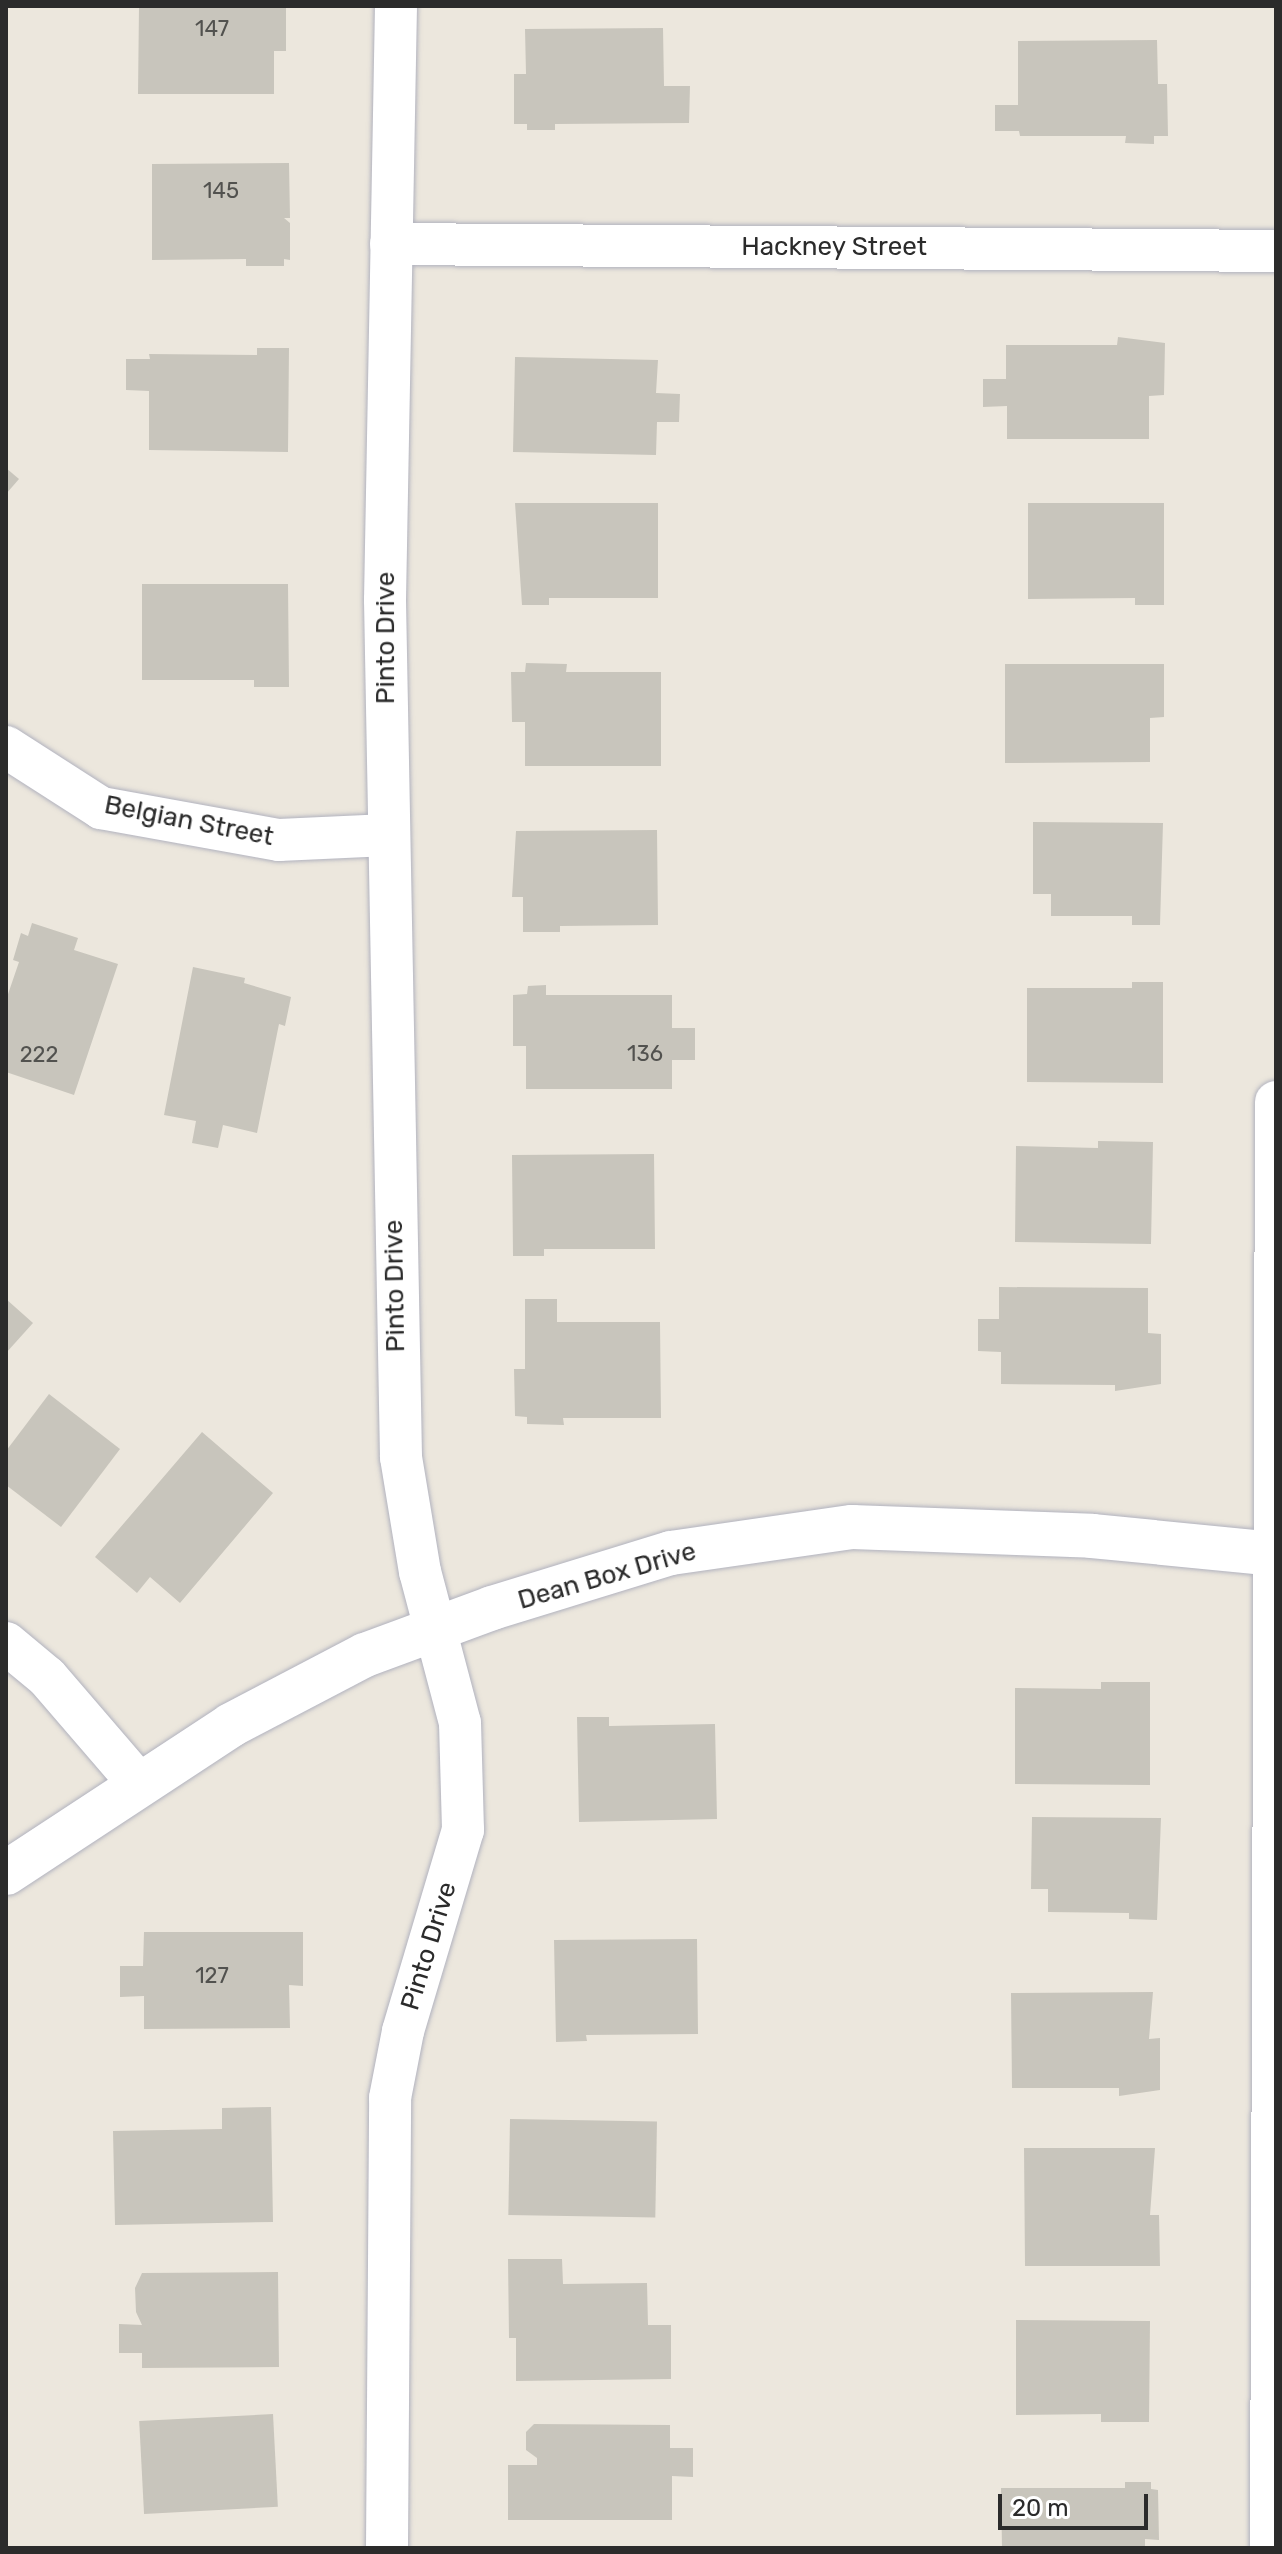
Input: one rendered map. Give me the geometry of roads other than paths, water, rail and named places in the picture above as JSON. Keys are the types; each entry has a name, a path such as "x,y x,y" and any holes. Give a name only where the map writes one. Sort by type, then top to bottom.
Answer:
{"street":[{"name":"Pinto Drive","path":"387,2548 390,2098 403,2031 463,1830 460,1723 438,1628 420,1572 401,1457 385,600 396,6"},
{"name":"Hackney Street","path":"391,244 1276,251"},
{"name":"Belgian Street","path":"6,747 101,808 279,840 388,835"},
{"path":"1271,2548 1276,1102"},
{"name":"Dean Box Drive","path":"6,1873 231,1725 365,1655 438,1628 671,1553 852,1527 1092,1536 1275,1554"},
{"path":"6,1643 47,1677 139,1784"}]}
